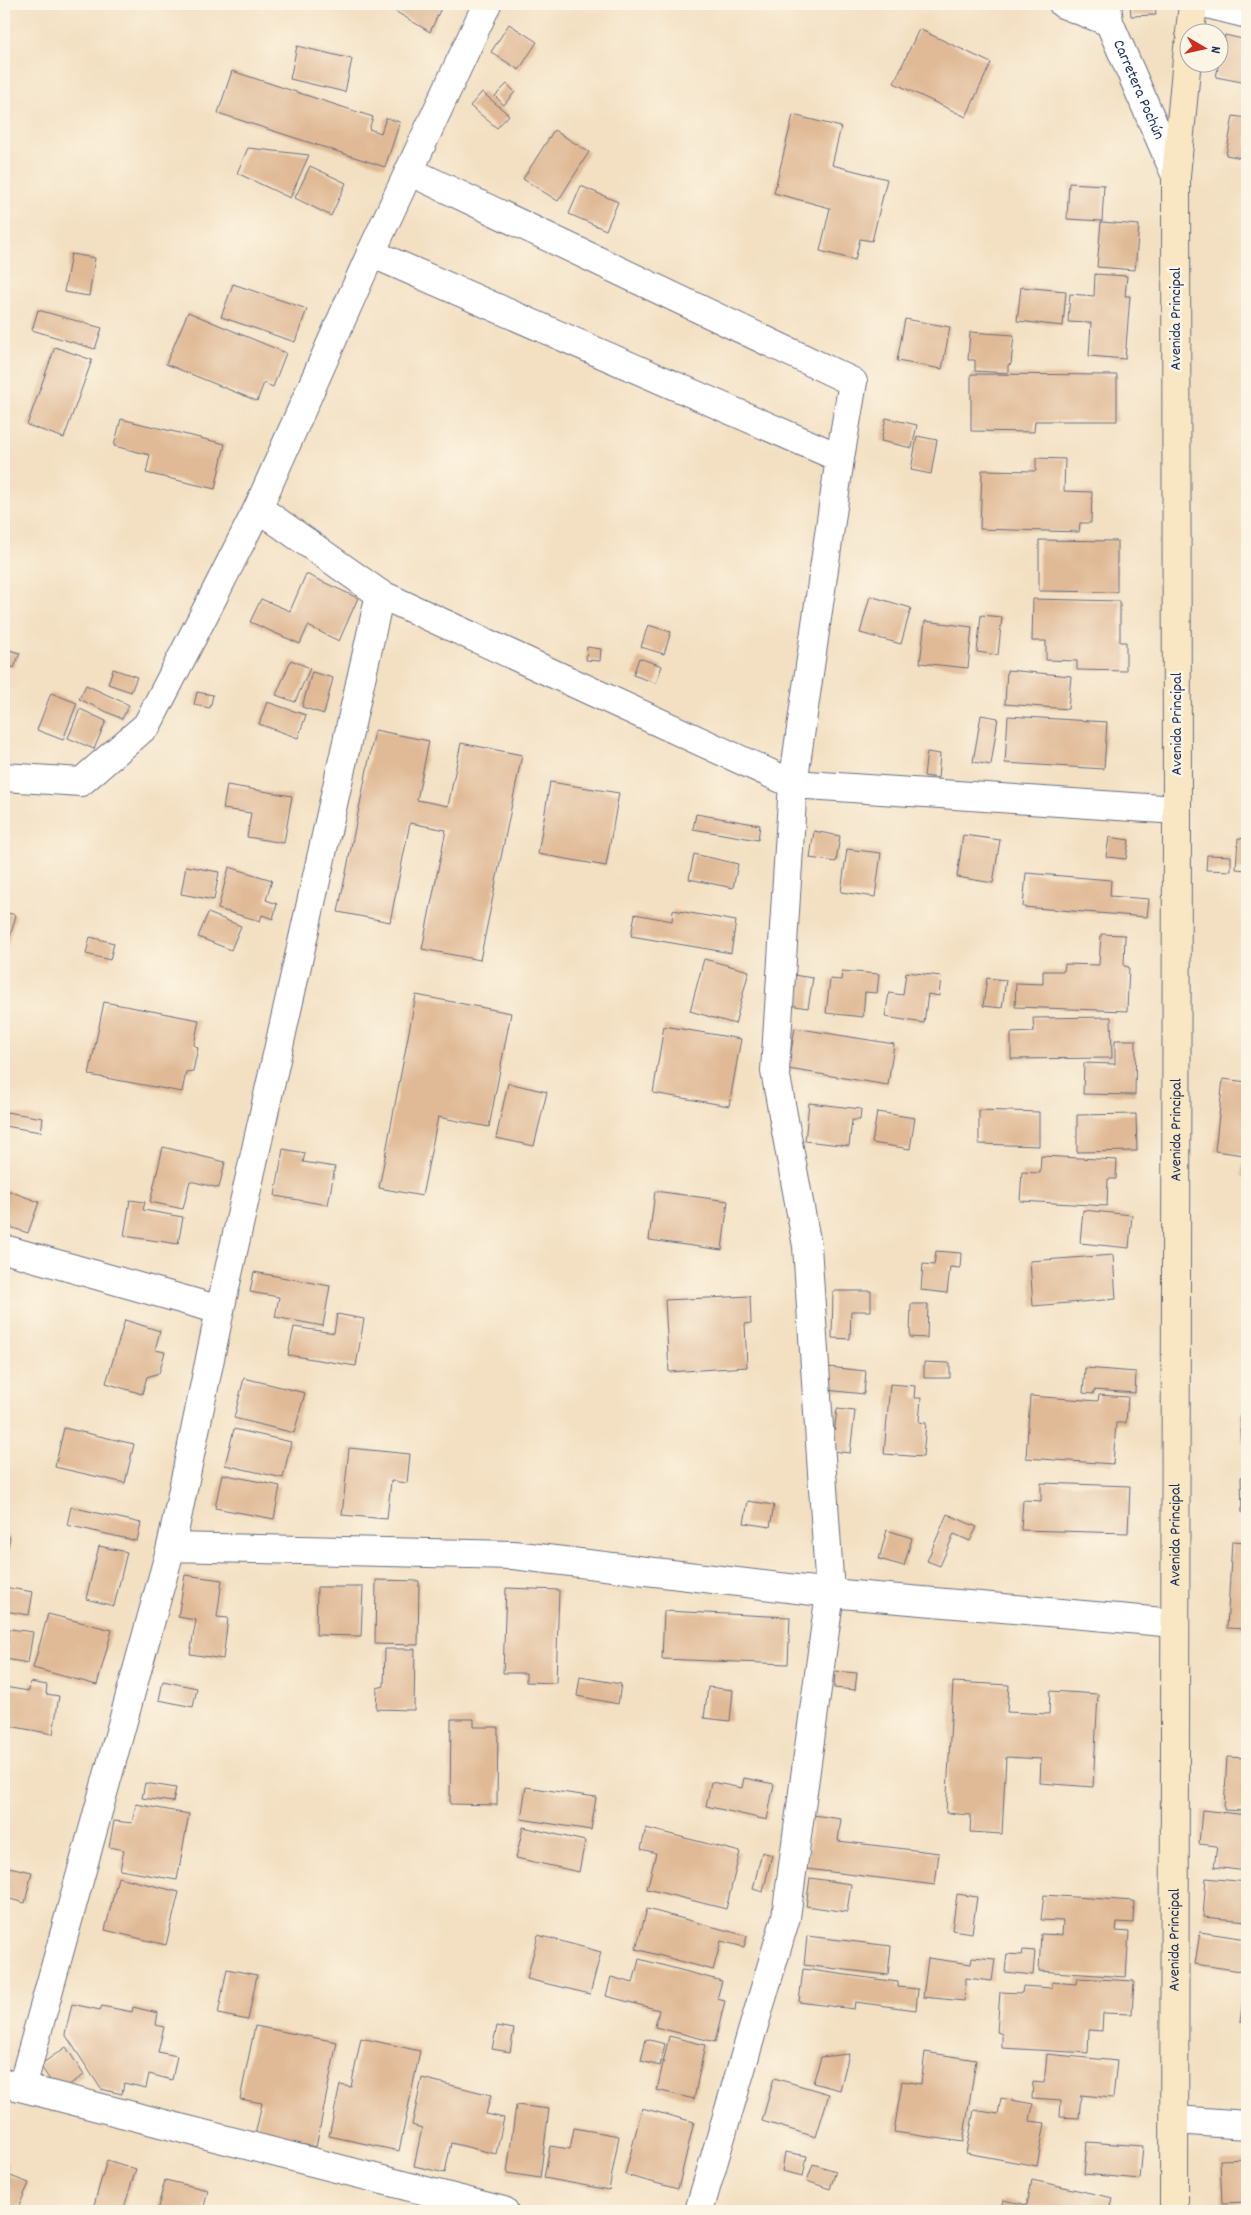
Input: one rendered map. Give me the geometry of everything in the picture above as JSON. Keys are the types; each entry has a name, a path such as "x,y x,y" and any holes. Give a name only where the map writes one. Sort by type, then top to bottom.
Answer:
{"main road":[{"path":"1191,22 1193,4"},
{"name":"Avenida Principal","path":"1174,2211 1177,810 1176,176 1186,72"}],"street":[{"path":"4,777 80,782 147,724 258,508 371,253 487,4"},
{"path":"1063,4 1108,13"},
{"path":"1207,4 1247,14"},
{"name":"Carretera Pochún","path":"1108,13 1176,176"},
{"path":"409,171 853,382 840,458 793,784 775,1072 807,1246 830,1593 786,1917 699,2211"},
{"path":"371,253 840,458"},
{"path":"258,508 380,594 793,784 1177,810"},
{"path":"380,594 220,1310 171,1548 13,2085 504,2211"},
{"path":"4,1249 220,1310"},
{"path":"171,1548 513,1555 830,1593 1175,1623"},
{"path":"1174,2120 1247,2126"}],"building":[{"path":"383,4 438,4 442,6 430,32"},
{"path":"1130,4 1155,4 1156,15 1131,16"},
{"path":"509,24 537,42 519,70 491,52"},
{"path":"919,29 991,63 966,117 894,83"},
{"path":"1228,36 1247,40 1247,83 1216,77 1217,72 1228,72"},
{"path":"297,46 352,59 345,92 290,79"},
{"path":"232,71 373,117 369,129 381,133 386,118 400,122 385,167 218,113"},
{"path":"507,84 515,92 504,105 495,96"},
{"path":"482,92 509,115 497,128 470,106"},
{"path":"793,115 841,127 832,165 887,179 872,241 860,239 855,260 820,251 830,208 774,193"},
{"path":"1233,116 1247,118 1247,159 1226,155"},
{"path":"554,130 589,152 558,201 523,179"},
{"path":"248,148 309,155 290,198 237,173"},
{"path":"310,166 346,183 331,216 295,198"},
{"path":"1069,183 1104,185 1102,221 1067,219"},
{"path":"581,186 618,202 606,230 569,214"},
{"path":"1101,222 1139,225 1135,270 1097,267"},
{"path":"71,254 95,258 89,296 64,292"},
{"path":"1095,274 1127,276 1125,296 1130,296 1125,359 1089,356 1091,323 1068,322 1070,294 1094,296"},
{"path":"233,284 307,309 295,342 221,317"},
{"path":"1021,287 1066,291 1063,326 1017,321"},
{"path":"38,310 102,328 95,349 32,330"},
{"path":"188,312 286,353 273,387 264,383 257,401 166,364"},
{"path":"905,319 950,327 942,369 897,361"},
{"path":"970,332 1014,335 1011,364 1008,365 1008,373 975,371 975,360 968,360"},
{"path":"55,347 92,360 64,438 27,425"},
{"path":"971,374 1117,375 1117,421 1035,421 1034,432 971,431"},
{"path":"886,418 917,425 912,448 881,441"},
{"path":"121,419 225,444 215,489 146,473 150,455 114,446"},
{"path":"917,436 937,440 931,474 911,470"},
{"path":"1036,458 1065,459 1064,491 1092,492 1091,523 1080,523 1079,532 980,529 982,470 1036,471"},
{"path":"1039,540 1117,541 1117,592 1039,591"},
{"path":"306,574 358,598 339,641 308,626 300,644 250,622 261,599 290,611"},
{"path":"870,596 911,608 901,644 860,633"},
{"path":"1033,599 1120,601 1120,642 1126,642 1126,671 1077,670 1077,661 1046,660 1046,641 1032,641"},
{"path":"981,615 1002,617 998,655 977,652"},
{"path":"925,621 972,627 968,668 920,663"},
{"path":"648,625 671,632 664,654 641,647"},
{"path":"587,647 601,649 600,661 586,660"},
{"path":"9,650 20,653 14,668 4,664"},
{"path":"639,658 662,666 656,683 633,675"},
{"path":"291,660 310,668 295,702 276,695"},
{"path":"113,669 137,677 131,692 108,684"},
{"path":"1007,670 1071,676 1068,709 1005,704"},
{"path":"312,672 333,678 324,714 302,707"},
{"path":"86,685 129,705 122,719 79,699"},
{"path":"197,692 213,695 210,708 194,705"},
{"path":"51,693 77,703 63,740 37,730"},
{"path":"267,702 306,715 298,738 259,724"},
{"path":"80,709 106,721 94,749 68,738"},
{"path":"981,715 998,718 991,765 973,762"},
{"path":"1008,716 1107,722 1104,769 1005,763"},
{"path":"375,730 429,741 417,800 448,806 461,743 522,755 480,960 422,949 446,830 410,823 390,922 338,912"},
{"path":"927,752 940,754 938,778 924,776"},
{"path":"550,782 619,793 606,866 538,854"},
{"path":"227,785 292,796 284,843 247,837 251,813 223,809"},
{"path":"696,814 760,825 758,840 693,829"},
{"path":"814,831 840,836 836,862 810,858"},
{"path":"963,835 1000,840 993,883 957,877"},
{"path":"1109,837 1129,840 1126,859 1106,857"},
{"path":"1238,838 1247,839 1247,870 1236,869"},
{"path":"847,849 881,853 875,897 841,892"},
{"path":"694,854 738,864 733,888 689,879"},
{"path":"1207,855 1231,856 1231,871 1206,870"},
{"path":"186,866 219,872 214,900 181,894"},
{"path":"229,867 272,880 266,900 277,904 273,919 262,915 260,921 218,909"},
{"path":"1026,873 1111,880 1110,896 1149,899 1147,917 1023,907"},
{"path":"673,910 736,921 731,953 631,936 635,914 672,921"},
{"path":"4,912 16,915 7,948 4,947"},
{"path":"208,913 241,926 231,950 198,937"},
{"path":"1101,934 1125,935 1124,966 1129,967 1127,1011 1015,1007 1016,983 1043,984 1043,971 1064,971 1065,964 1099,965"},
{"path":"90,937 114,943 110,960 86,954"},
{"path":"704,959 749,971 735,1024 690,1011"},
{"path":"842,971 879,974 877,993 865,992 863,1017 826,1013 830,979 841,980"},
{"path":"906,972 941,976 939,996 928,994 924,1023 885,1017 889,993 903,995"},
{"path":"793,975 813,978 808,1008 789,1005"},
{"path":"987,978 1006,980 1002,1008 983,1006"},
{"path":"416,995 511,1013 489,1127 438,1117 422,1196 379,1188"},
{"path":"104,1002 199,1020 194,1045 198,1048 193,1071 186,1072 182,1092 89,1075"},
{"path":"1111,1017 1112,1058 1011,1059 1011,1033 1034,1032 1033,1018"},
{"path":"664,1026 741,1039 729,1106 653,1093"},
{"path":"795,1028 894,1044 888,1085 788,1069"},
{"path":"1115,1040 1136,1040 1135,1095 1083,1094 1084,1063 1115,1064"},
{"path":"1223,1079 1247,1082 1247,1177 1241,1176 1244,1155 1215,1151"},
{"path":"508,1083 547,1092 534,1146 496,1138"},
{"path":"809,1103 861,1109 860,1120 852,1120 849,1146 805,1141"},
{"path":"979,1110 1039,1112 1039,1146 979,1144"},
{"path":"6,1112 43,1118 41,1132 4,1126"},
{"path":"877,1112 915,1118 910,1149 872,1143"},
{"path":"1136,1114 1137,1151 1077,1152 1077,1115"},
{"path":"163,1147 225,1162 219,1188 190,1181 183,1209 150,1202"},
{"path":"283,1149 305,1153 303,1162 335,1167 328,1205 275,1196"},
{"path":"1041,1156 1117,1160 1116,1179 1108,1179 1107,1206 1020,1201 1022,1172 1040,1173"},
{"path":"4,1189 39,1202 28,1233 4,1225"},
{"path":"655,1191 728,1201 722,1250 649,1240"},
{"path":"130,1200 145,1202 143,1210 183,1217 178,1244 124,1236"},
{"path":"1083,1210 1132,1215 1129,1248 1080,1243"},
{"path":"936,1251 961,1253 960,1268 950,1267 947,1293 921,1290 923,1264 934,1265"},
{"path":"1113,1255 1116,1299 1033,1306 1030,1261"},
{"path":"254,1272 330,1286 323,1326 275,1317 279,1297 250,1292"},
{"path":"833,1291 871,1291 871,1311 851,1311 850,1339 832,1338"},
{"path":"750,1296 751,1323 745,1324 747,1367 669,1372 665,1300"},
{"path":"911,1304 928,1304 927,1338 910,1337"},
{"path":"337,1314 364,1319 356,1366 288,1355 294,1327 334,1333"},
{"path":"125,1320 160,1331 155,1350 165,1352 159,1373 147,1377 142,1394 106,1383"},
{"path":"924,1362 950,1363 950,1378 924,1378"},
{"path":"828,1367 866,1371 864,1394 826,1390"},
{"path":"1085,1368 1136,1372 1135,1393 1094,1390 1093,1394 1083,1393"},
{"path":"244,1378 305,1393 294,1433 234,1418"},
{"path":"890,1384 915,1386 914,1398 921,1398 919,1422 926,1423 923,1457 884,1454"},
{"path":"1099,1395 1128,1397 1126,1423 1116,1423 1113,1464 1026,1458 1030,1396 1098,1401"},
{"path":"837,1409 855,1411 850,1453 832,1451"},
{"path":"1247,1413 1247,1442 1242,1443 1240,1414"},
{"path":"64,1428 134,1444 125,1483 55,1467"},
{"path":"234,1429 291,1442 283,1478 225,1465"},
{"path":"349,1448 410,1454 407,1483 391,1481 387,1519 342,1515"},
{"path":"222,1474 280,1486 274,1519 215,1508"},
{"path":"1247,1476 1247,1513 1242,1513 1241,1477"},
{"path":"1041,1483 1130,1486 1128,1533 1021,1530 1023,1500 1041,1501"},
{"path":"748,1501 774,1505 770,1527 744,1523"},
{"path":"71,1507 141,1523 137,1541 67,1525"},
{"path":"947,1514 977,1527 970,1541 954,1534 940,1566 927,1561"},
{"path":"887,1530 912,1538 904,1566 879,1559"},
{"path":"4,1536 10,1537 5,1567 4,1567"},
{"path":"1232,1541 1247,1542 1247,1629 1227,1628"},
{"path":"99,1546 127,1552 114,1606 86,1599"},
{"path":"185,1575 222,1580 217,1617 228,1618 223,1659 190,1654 196,1620 178,1617"},
{"path":"376,1580 419,1581 418,1645 375,1644"},
{"path":"4,1587 33,1592 29,1615 4,1611"},
{"path":"317,1587 363,1587 361,1636 316,1635"},
{"path":"506,1588 559,1590 556,1683 526,1682 526,1673 503,1673"},
{"path":"664,1611 790,1617 788,1664 662,1659"},
{"path":"48,1614 112,1630 97,1685 33,1668"},
{"path":"10,1629 33,1632 28,1663 5,1659"},
{"path":"385,1649 415,1649 414,1710 376,1709 377,1688 384,1686"},
{"path":"835,1671 857,1673 855,1690 834,1688"},
{"path":"580,1677 621,1684 618,1704 577,1696"},
{"path":"163,1681 197,1688 193,1707 159,1700"},
{"path":"30,1682 47,1685 46,1694 59,1696 53,1734 4,1725 4,1687 29,1691"},
{"path":"953,1682 1009,1685 1007,1712 1049,1714 1050,1691 1098,1694 1093,1787 1040,1783 1041,1759 1006,1757 1002,1834 970,1832 971,1815 946,1813"},
{"path":"708,1687 733,1690 730,1721 704,1718"},
{"path":"451,1719 474,1719 474,1727 498,1727 497,1805 450,1804"},
{"path":"1227,1757 1247,1758 1247,1811 1224,1810"},
{"path":"744,1778 774,1784 767,1820 706,1806 711,1782 742,1788"},
{"path":"145,1783 176,1788 173,1802 142,1798"},
{"path":"526,1787 596,1797 591,1830 521,1819"},
{"path":"136,1804 189,1814 177,1880 120,1870 124,1850 109,1847 114,1821 132,1823"},
{"path":"1202,1810 1247,1815 1247,1871 1214,1867 1217,1846 1199,1844"},
{"path":"813,1815 841,1819 838,1841 939,1853 935,1885 807,1869"},
{"path":"523,1827 585,1841 579,1872 516,1858"},
{"path":"646,1828 740,1852 726,1909 647,1889 656,1853 641,1849"},
{"path":"762,1852 772,1855 763,1892 753,1889"},
{"path":"4,1866 32,1872 25,1903 6,1898 8,1887 4,1886"},
{"path":"118,1877 179,1892 166,1945 105,1930"},
{"path":"810,1878 851,1884 847,1912 806,1906"},
{"path":"1206,1878 1247,1882 1247,1921 1203,1917"},
{"path":"957,1894 977,1897 972,1933 952,1930"},
{"path":"1044,1895 1134,1901 1133,1923 1117,1922 1116,1931 1129,1932 1126,1977 1039,1971 1041,1934 1062,1935 1063,1921 1041,1920"},
{"path":"647,1909 747,1936 744,1947 721,1941 713,1970 636,1949"},
{"path":"1200,1932 1247,1939 1247,1972 1195,1964"},
{"path":"538,1935 601,1952 590,1994 527,1979"},
{"path":"807,1936 891,1946 888,1975 804,1965"},
{"path":"1023,1950 1035,1951 1033,1975 1005,1972 1007,1954 1022,1955"},
{"path":"972,1957 995,1959 992,1981 966,1978 964,2001 923,1997 928,1958 971,1964"},
{"path":"639,1959 722,1981 717,1999 725,2001 715,2042 655,2027 659,2010 606,1996 611,1977 633,1983"},
{"path":"227,1969 257,1975 248,2020 218,2014"},
{"path":"803,1969 898,1982 898,1987 918,1989 916,2010 855,2002 854,2009 799,2002"},
{"path":"1077,1978 1134,1981 1132,2014 1103,2013 1102,2031 1089,2030 1088,2053 1002,2048 1002,2034 997,2032 1000,1992 1022,1993 1023,1986 1052,1988 1052,1982 1076,1984"},
{"path":"1243,1999 1247,1999 1247,2023 1240,2022"},
{"path":"72,2004 100,2010 102,2006 132,2012 133,2007 158,2013 156,2025 164,2027 158,2052 177,2056 172,2080 149,2074 146,2088 124,2083 122,2094 101,2089 65,2034"},
{"path":"255,2026 337,2042 316,2147 255,2136 262,2103 240,2099"},
{"path":"497,2026 514,2029 510,2052 492,2049"},
{"path":"669,2036 705,2045 694,2099 657,2090"},
{"path":"361,2038 420,2051 399,2151 329,2136 340,2085 351,2087"},
{"path":"646,2039 665,2044 660,2066 641,2061"},
{"path":"66,2047 84,2075 58,2092 40,2065"},
{"path":"925,2052 976,2060 963,2142 894,2132 902,2081 921,2084"},
{"path":"849,2054 840,2090 813,2083 821,2057"},
{"path":"1047,2054 1117,2061 1113,2098 1081,2095 1079,2118 1060,2117 1061,2100 1032,2098 1033,2082 1044,2083"},
{"path":"422,2078 491,2095 486,2114 504,2118 496,2154 451,2143 445,2173 414,2166 422,2128 412,2125"},
{"path":"774,2078 829,2094 816,2137 762,2121"},
{"path":"1001,2098 1033,2104 1030,2121 1045,2123 1037,2166 966,2153 974,2110 998,2114"},
{"path":"516,2105 549,2109 540,2178 507,2173"},
{"path":"642,2108 694,2122 678,2189 625,2175"},
{"path":"574,2128 619,2136 609,2190 544,2178 550,2146 570,2149"},
{"path":"1087,2142 1143,2146 1140,2179 1084,2174"},
{"path":"785,2152 807,2156 803,2176 782,2171"},
{"path":"1247,2159 1247,2202 1222,2203 1220,2160"},
{"path":"107,2160 136,2169 123,2211 105,2211 93,2208"},
{"path":"4,2164 8,2165 5,2174 29,2183 17,2211 4,2211"},
{"path":"813,2164 836,2171 830,2189 807,2181"},
{"path":"165,2180 208,2190 203,2211 157,2211"},
{"path":"1032,2180 1113,2198 1110,2211 1000,2211 1003,2200 1027,2205"}]}
